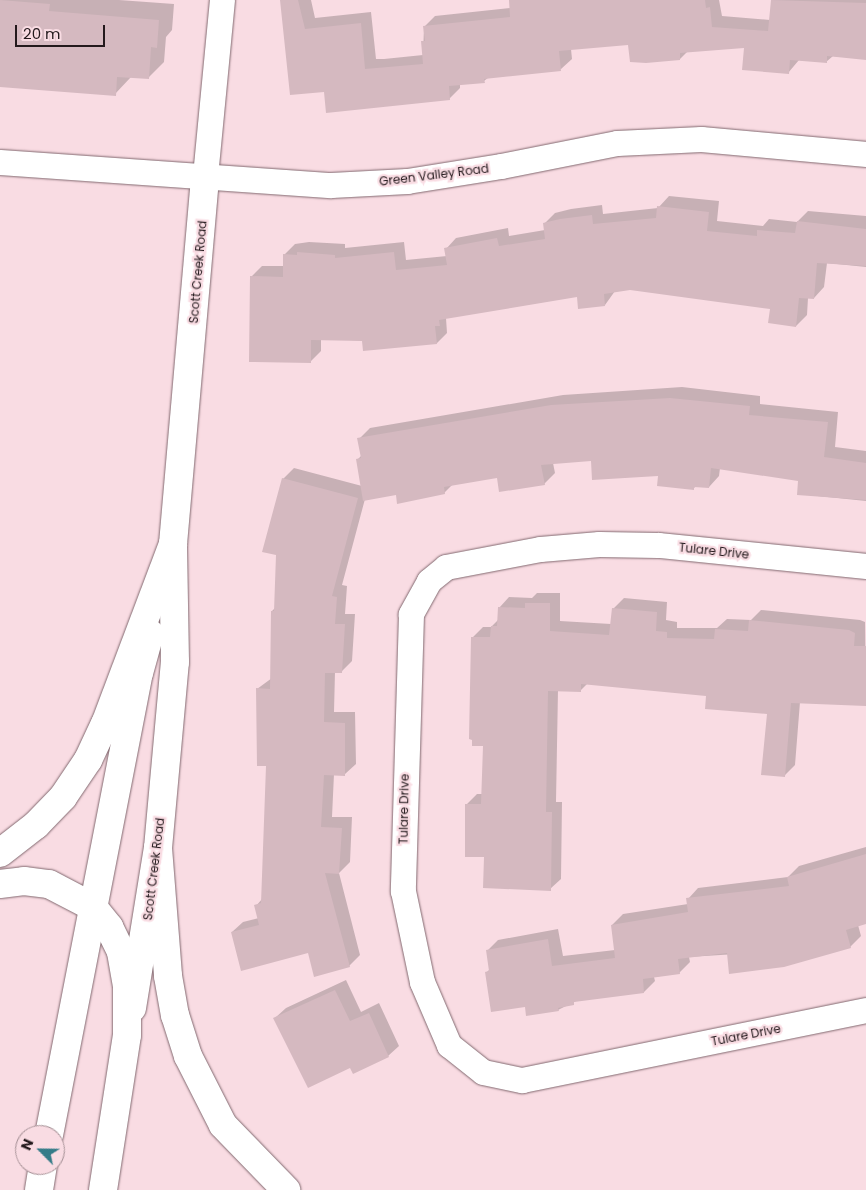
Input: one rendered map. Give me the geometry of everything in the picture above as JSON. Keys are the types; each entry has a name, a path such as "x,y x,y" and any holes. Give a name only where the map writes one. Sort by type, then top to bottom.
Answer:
{"main road":[{"name":"Scott Creek Road","path":"103,1190 126,1036 158,848 175,662 173,544 205,176"},
{"name":"Scott Creek Road","path":"51,1125 139,673 173,544"},
{"path":"0,854 36,826 63,797 88,760 173,544"},
{"path":"158,848 168,976 175,1015 188,1056 224,1125 286,1190"},
{"path":"0,884 24,881 49,884 93,907 110,927 121,952 127,985 126,1036"},
{"path":"38,1190 41,1175"}],"street":[{"name":"Scott Creek Road","path":"205,176 222,0"},
{"name":"Green Valley Road","path":"0,162 330,186 407,181 617,143 701,139 866,154"},
{"name":"Tulare Drive","path":"866,566 658,545 598,544 540,549 446,567 429,581 411,614 402,891 422,982 449,1045 483,1072 522,1080 866,1010"}],"building":[{"path":"0,0 50,4 49,11 159,20 157,48 151,47 149,79 117,77 116,96 0,87"},
{"path":"280,0 298,0 305,29 361,23 365,69 423,64 421,41 425,41 423,26 510,17 509,0 705,0 706,8 710,7 712,27 768,31 771,0 866,3 866,60 827,56 827,63 790,60 789,74 742,70 744,48 680,53 680,60 646,63 630,62 628,45 559,51 561,71 484,79 485,83 449,86 450,100 326,113 324,92 290,95"},
{"path":"657,206 709,212 707,231 757,236 757,230 795,233 797,221 866,229 866,266 817,263 814,299 799,298 796,327 768,323 770,309 630,290 604,294 605,306 578,309 577,297 439,320 440,326 435,326 437,344 363,351 362,341 311,340 311,363 249,362 250,276 283,277 283,254 297,255 297,252 335,255 335,258 394,252 396,270 447,265 444,248 497,238 499,246 545,239 543,223 560,219 592,215 593,224 656,218"},
{"path":"670,398 750,406 749,415 828,422 824,457 866,463 866,500 797,495 798,481 711,468 709,488 694,487 694,490 657,486 658,476 592,480 591,461 541,465 545,485 499,492 497,478 444,487 445,494 397,504 396,495 363,501 356,459 361,458 357,438 551,405"},
{"path":"282,478 358,498 332,596 337,597 335,624 345,624 342,673 325,673 324,722 345,723 345,776 324,775 321,827 342,828 339,874 325,873 350,967 314,977 308,953 241,971 231,932 259,925 254,905 261,903 266,766 257,766 256,688 270,689 271,611 274,611 276,555 262,552"},
{"path":"525,603 550,603 550,631 609,635 612,608 657,612 656,631 667,632 667,638 714,639 715,629 748,631 749,620 849,630 855,633 854,646 866,646 866,706 791,703 785,777 761,775 767,714 705,709 706,696 581,684 581,692 548,691 546,812 552,812 551,891 483,888 484,857 465,857 465,804 481,804 483,746 472,746 472,740 469,739 471,637 490,637 491,626 497,626 498,607 525,608"},
{"path":"866,854 866,924 846,930 851,948 784,967 729,974 727,953 678,959 680,974 643,979 644,993 574,1002 574,1005 558,1008 559,1011 526,1016 525,1007 491,1012 485,972 489,971 486,950 548,939 552,966 615,958 611,925 688,912 686,898 789,886 787,877"},
{"path":"335,990 350,1021 369,1013 389,1057 353,1074 350,1068 308,1088 273,1018"}]}
